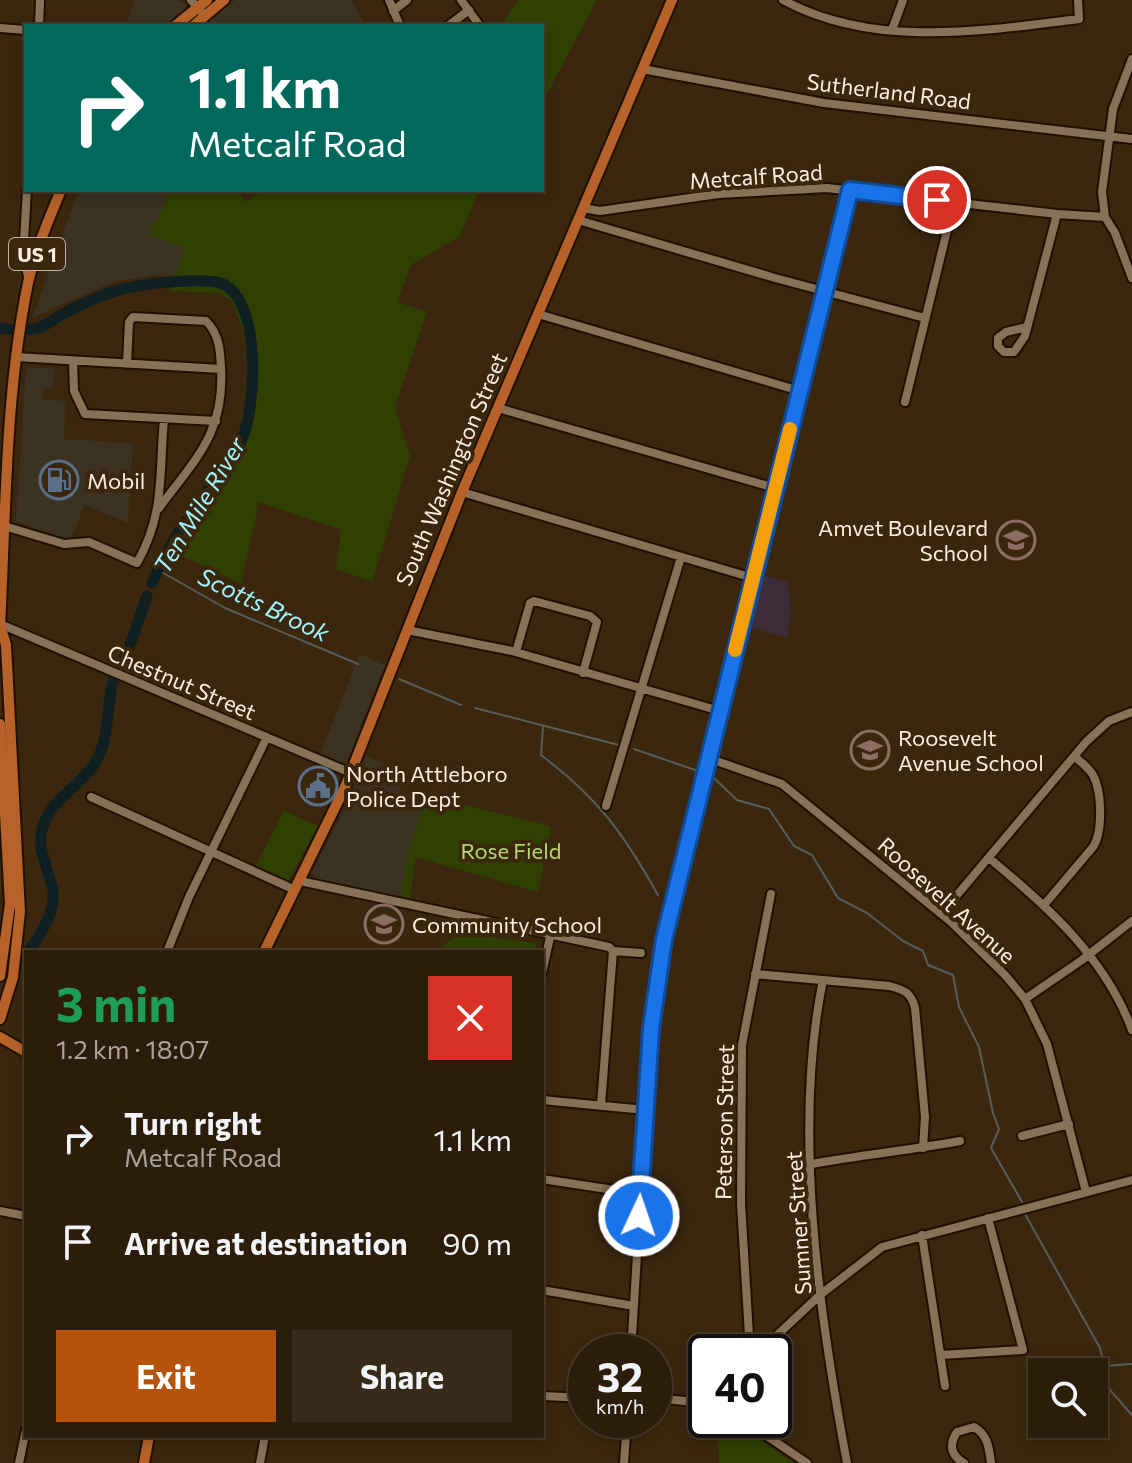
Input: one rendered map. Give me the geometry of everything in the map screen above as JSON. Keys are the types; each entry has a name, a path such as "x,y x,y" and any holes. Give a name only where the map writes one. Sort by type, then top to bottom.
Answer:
{"main road":[{"path":"178,24 200,6 224,0"},
{"name":"South Washington Street","path":"265,950 351,773 462,492 672,0"},
{"name":"US 1","path":"0,1019 13,977 20,912 6,648 0,625 16,357 29,281 60,192"},
{"path":"0,727 10,904 0,976"},
{"path":"0,1037 24,1051"},
{"path":"144,1463 149,1438"}],"street":[{"path":"39,24 40,0"},
{"path":"389,0 399,24"},
{"path":"393,11 407,0"},
{"path":"461,0 479,24"},
{"path":"783,0 801,10 829,18 892,30 933,33 1079,19 1078,0"},
{"path":"892,30 903,0"},
{"path":"451,24 469,10"},
{"path":"0,28 24,30"},
{"path":"1132,59 1113,109 1102,192 1105,217 1115,233 1132,278"},
{"name":"Sutherland Road","path":"642,69 824,103 1132,139"},
{"path":"632,1334 645,1110 659,965 850,190"},
{"name":"Metcalf Road","path":"583,208 600,211 754,191 850,190 1105,217"},
{"path":"27,192 23,257 29,281"},
{"path":"905,402 954,202"},
{"path":"1027,327 1057,214"},
{"path":"578,220 925,318"},
{"path":"538,314 800,391"},
{"path":"127,364 129,322 133,317 206,321 214,329 219,344 222,393 216,421 197,456 159,508"},
{"path":"16,357 221,369"},
{"path":"73,361 74,391 85,414 216,421"},
{"path":"498,408 775,488"},
{"path":"4,526 64,544 89,542 137,563 154,528 159,508 164,419"},
{"path":"462,492 753,578"},
{"path":"606,806 681,557"},
{"path":"516,652 530,603 534,601 590,616 597,622 583,673"},
{"name":"Chestnut Street","path":"0,625 351,773"},
{"path":"407,630 516,652 720,711"},
{"path":"941,914 1103,725 1132,712"},
{"path":"168,950 267,737"},
{"path":"1044,905 1093,847 1100,831 1094,777 1074,756"},
{"name":"Roosevelt Avenue","path":"708,758 782,784 941,914 980,949 1025,999 1047,1044 1086,1192"},
{"path":"91,797 211,852 297,885 551,933 609,947 613,951 641,953"},
{"path":"989,858 1061,920 1110,983 1132,1030"},
{"name":"Peterson Street","path":"749,1334 741,1204 742,1045 771,894"},
{"path":"1025,999 1089,956 1132,921"},
{"path":"544,964 551,933"},
{"path":"601,1105 613,951"},
{"path":"755,974 889,986 907,991 913,997 925,1117 923,1148"},
{"name":"Sumner Street","path":"823,980 811,1078 812,1164 820,1295 847,1463"},
{"path":"544,1100 645,1110"},
{"path":"1022,1136 1069,1124"},
{"path":"812,1164 866,1153 960,1141"},
{"path":"544,1179 640,1194"},
{"path":"778,1334 820,1295 877,1250 922,1235 1132,1180"},
{"path":"0,1211 24,1216"},
{"path":"941,1355 1023,1350 988,1218"},
{"path":"922,1235 945,1386"},
{"path":"544,1290 634,1306"},
{"path":"544,1396 568,1397"},
{"path":"964,1463 956,1459 951,1448 952,1440 957,1432 974,1427 988,1441 991,1463"},
{"path":"19,1463 24,1438"},
{"path":"260,1463 265,1438"},
{"path":"624,1463 626,1438"},
{"path":"770,1438 807,1463"}],"shaded area":[{"path":"134,0 177,0 187,7 172,24 126,24"},
{"path":"235,0 352,0 364,24 205,24"},
{"path":"78,192 172,192 148,234 185,248 174,279 158,275 113,282 32,318"},
{"path":"26,367 55,368 53,388 44,388 43,399 66,401 64,439 133,443 128,523 85,505 70,541 16,521"},
{"path":"762,575 787,582 791,609 787,638 749,627"},
{"path":"360,654 385,665 347,762 342,763 320,754"},
{"path":"365,756 407,772 399,793 424,804 408,854 400,897 317,879 312,872 347,804"}],"green space":[{"path":"518,0 597,0 544,99 544,24 498,24"},
{"path":"172,192 239,192 246,202 260,192 478,192 460,236 411,265 397,302 427,312 395,407 410,456 372,582 336,569 341,530 259,502 241,584 176,553 184,528 208,484 237,445 250,383 245,337 232,300 218,293 170,291 184,248 148,234"},
{"name":"Rose Field","path":"427,796 551,826 538,892 415,857 410,900 400,897 408,854"},
{"path":"284,811 318,826 288,881 255,867"},
{"path":"458,933 536,943 534,950 441,948"},
{"path":"718,1438 757,1438 794,1463 719,1463"}],"waterway":[{"name":"Ten Mile River","path":"0,328 23,330 41,327 99,297 145,285 181,281 216,282 236,295 250,334 252,358 246,428 234,455 179,532 152,583"},
{"name":"Scotts Brook","path":"158,570 225,608 358,664"},
{"name":"Ten Mile River","path":"120,667 147,596"},
{"name":"Ten Mile River","path":"29,950 46,923 53,898 41,848 44,824 55,805 88,772 100,753 114,679"},
{"name":"Scotts Brook","path":"399,679 461,705"},
{"name":"Scotts Brook","path":"475,708 619,745"},
{"path":"543,727 541,755 579,786 608,818 658,895"},
{"name":"Scotts Brook","path":"634,749 698,771"},
{"name":"Scotts Brook","path":"715,779 737,800 769,809 794,846 812,855 838,898 867,913 903,941 923,951 928,965 953,975 959,1007 979,1047 999,1129 991,1148 1022,1202"},
{"name":"Scotts Brook","path":"1025,1214 1100,1348 1110,1390 1132,1415"},
{"path":"1108,1366 1132,1364"}],"slow traffic":[{"path":"735,650 790,429"}],"place":[{"name":"Mobil","path":"59,480"},
{"name":"Amvet Boulevard School","path":"1016,540"},
{"name":"Roosevelt Avenue School","path":"870,750"},
{"name":"North Attleboro Police Dept","path":"318,786"},
{"name":"Community School","path":"384,924"}],"route":[{"path":"639,1216 651,1029 664,939 850,190 937,200"}]}
